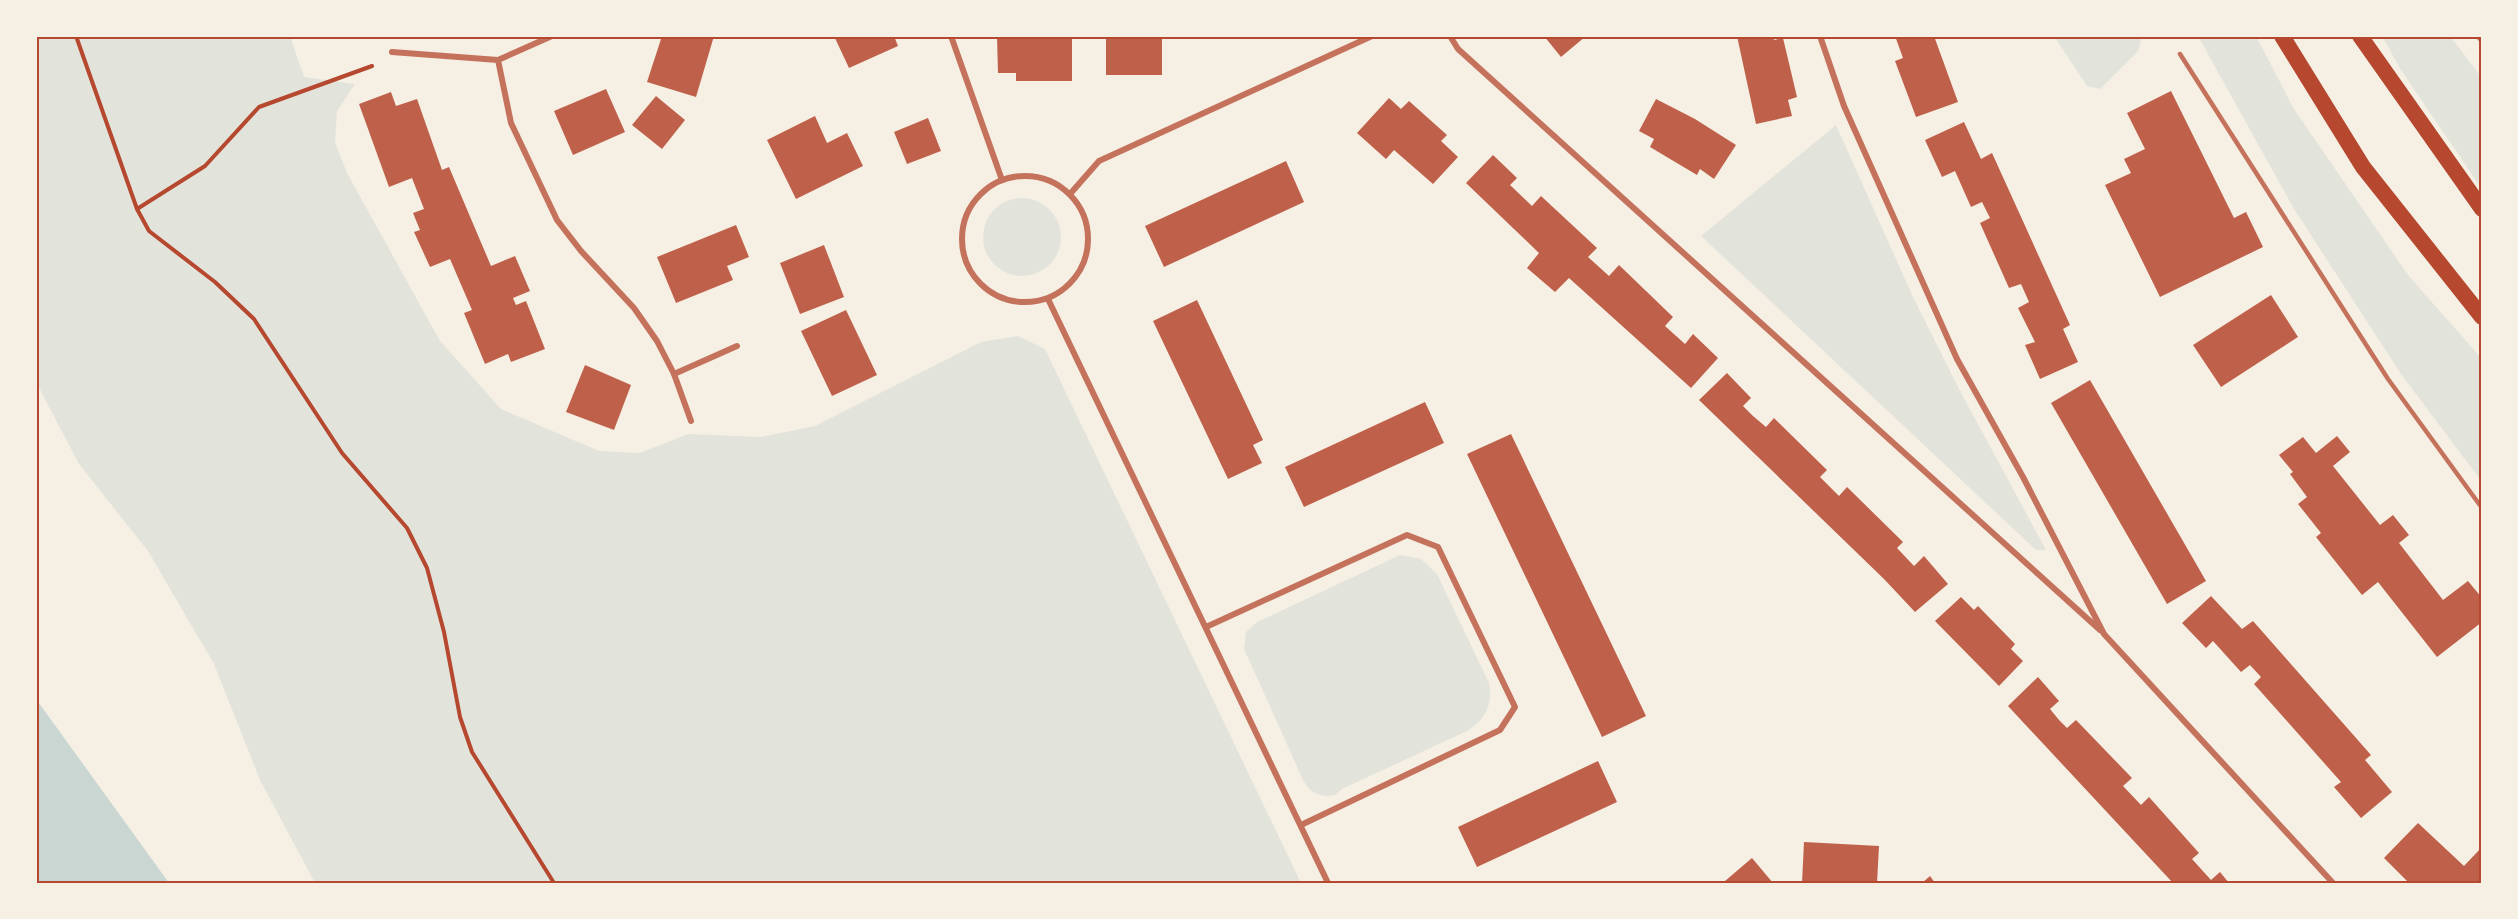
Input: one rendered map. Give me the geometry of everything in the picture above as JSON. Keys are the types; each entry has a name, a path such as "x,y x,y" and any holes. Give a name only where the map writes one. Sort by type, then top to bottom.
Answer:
{"highway":[{"path":"2282,36 2363,167 2482,317"},
{"path":"2360,36 2482,209"}],"street":[{"path":"392,52 498,60 552,36"},
{"path":"951,36 1002,180"},
{"path":"1070,194 1099,161 1372,36"},
{"path":"1450,36 1458,49 2104,634 2333,883"},
{"path":"1820,36 1844,106 1957,359 2023,477 2104,634"},
{"path":"498,60 511,123 557,220 634,308 657,341 674,374 691,421"},
{"path":"1019,176 1038,177 1070,194 1082,212 1088,231 1088,253 1080,272 1066,288 1048,299 1029,303 1008,301 990,293 975,279 965,262 961,243 963,223 971,205 984,190 1002,180 1019,176"},
{"path":"1048,299 1328,883"},
{"path":"674,374 737,346"},
{"path":"1206,627 1407,535 1438,547 1515,706 1500,730 1301,825"}],"lane":[{"path":"2477,36 2482,41"},
{"path":"2180,54 2388,379 2482,508"}],"path":[{"path":"75,36 137,209 149,231 215,282 254,319 342,453 407,528 427,568 444,632 460,717 472,752 554,883"},
{"path":"137,209 205,166 260,107 404,53"}],"shaded area":[{"path":"36,36 290,36 304,77 355,84 337,111 335,142 347,173 440,341 501,409 599,451 640,453 688,434 761,437 815,426 981,342 1018,336 1045,349 1301,883 315,883 260,780 214,664 148,551 79,464 36,382"},
{"path":"2054,36 2142,36 2138,51 2100,89 2087,86"},
{"path":"2198,36 2256,36 2294,109 2408,275 2482,359 2482,482 2401,374 2294,209"},
{"path":"2382,36 2450,36 2482,78 2482,189 2401,70"},
{"path":"1836,125 1913,297 1959,389 2046,550 2036,550 1701,236"},
{"path":"1022,198 1037,201 1049,210 1058,222 1061,237 1058,252 1049,264 1037,273 1022,276 1007,273 995,264 986,252 983,237 986,222 995,210 1007,201"},
{"path":"1400,555 1421,559 1437,574 1489,683 1490,698 1487,711 1474,727 1467,731 1342,789 1335,795 1317,794 1310,790 1304,782 1244,649 1246,632 1257,622"},
{"path":"36,699 169,883 36,883"}],"building":[{"path":"662,36 714,36 696,97 647,82"},
{"path":"834,36 894,36 898,46 849,68"},
{"path":"997,36 1072,36 1072,81 1016,81 1016,73 998,73"},
{"path":"1106,36 1162,36 1162,75 1106,75"},
{"path":"1544,36 1586,36 1561,57"},
{"path":"1737,36 1773,36 1774,40 1783,38 1797,97 1788,100 1792,116 1756,124"},
{"path":"1895,36 1934,36 1958,102 1916,117 1895,61 1903,58"},
{"path":"606,89 625,132 573,155 554,111"},
{"path":"2171,91 2234,218 2246,212 2263,247 2160,297 2105,185 2131,173 2124,159 2145,149 2127,113"},
{"path":"391,92 396,106 417,99 442,170 449,167 491,266 515,256 530,291 513,298 516,305 526,301 545,349 511,362 508,354 485,364 464,313 472,310 450,259 430,267 414,232 420,230 413,213 424,209 412,178 389,187 359,104"},
{"path":"656,96 685,120 662,149 632,125"},
{"path":"1389,98 1401,109 1409,101 1447,135 1441,141 1458,157 1433,184 1394,150 1386,159 1357,133"},
{"path":"1656,99 1695,119 1736,145 1714,179 1700,169 1697,175 1650,147 1654,139 1639,131"},
{"path":"815,116 827,143 847,133 863,166 796,199 767,140"},
{"path":"928,118 941,151 907,164 894,132"},
{"path":"1964,122 1981,159 1992,153 2070,325 2063,329 2078,362 2040,379 2025,345 2035,342 2018,308 2029,302 2021,284 2009,288 1980,223 1990,218 1982,202 1971,207 1955,171 1942,177 1925,140"},
{"path":"1493,155 1517,178 1510,185 1532,206 1541,196 1597,248 1588,257 1609,276 1619,265 1673,317 1665,326 1685,344 1693,334 1718,358 1691,388 1569,278 1555,292 1527,268 1539,253 1466,183"},
{"path":"1286,161 1304,202 1164,267 1145,226"},
{"path":"736,225 749,257 727,266 733,280 676,303 657,257"},
{"path":"824,245 844,297 800,314 780,263"},
{"path":"2271,295 2298,337 2221,387 2193,345"},
{"path":"1197,300 1263,440 1253,445 1262,463 1228,479 1153,321"},
{"path":"846,310 877,375 832,396 801,331"},
{"path":"585,365 631,385 614,430 566,412"},
{"path":"1727,373 1751,398 1743,406 1753,416 1766,427 1774,418 1827,470 1820,477 1839,496 1847,487 1903,542 1897,548 1914,566 1924,556 1948,584 1915,612 1884,579 1699,400"},
{"path":"2090,380 2206,581 2167,604 2051,403"},
{"path":"1425,402 1444,443 1304,507 1285,467"},
{"path":"1511,434 1646,716 1602,737 1467,454"},
{"path":"2337,436 2350,452 2333,466 2380,525 2393,515 2409,535 2399,543 2443,600 2468,581 2482,598 2482,622 2437,657 2378,582 2362,595 2316,537 2321,533 2298,504 2307,497 2290,474 2293,472 2279,455 2303,437 2316,453"},
{"path":"2211,596 2242,629 2253,621 2371,755 2365,760 2392,792 2361,818 2334,787 2341,782 2254,684 2261,677 2250,665 2241,672 2213,641 2206,648 2182,623"},
{"path":"1961,597 1974,610 1978,606 2015,644 2011,649 2023,661 1999,686 1935,621"},
{"path":"2038,677 2059,701 2050,709 2059,720 2067,728 2076,720 2132,778 2123,786 2141,805 2149,797 2199,853 2192,859 2211,880 2220,872 2229,883 2173,883 2008,706"},
{"path":"1598,761 1617,802 1477,867 1458,827"},
{"path":"2418,823 2464,866 2482,847 2482,883 2409,883 2384,858"},
{"path":"1804,842 1879,846 1877,883 1802,883"},
{"path":"1752,858 1773,883 1723,883 1725,881"},
{"path":"1930,876 1935,883 1922,883"}]}
